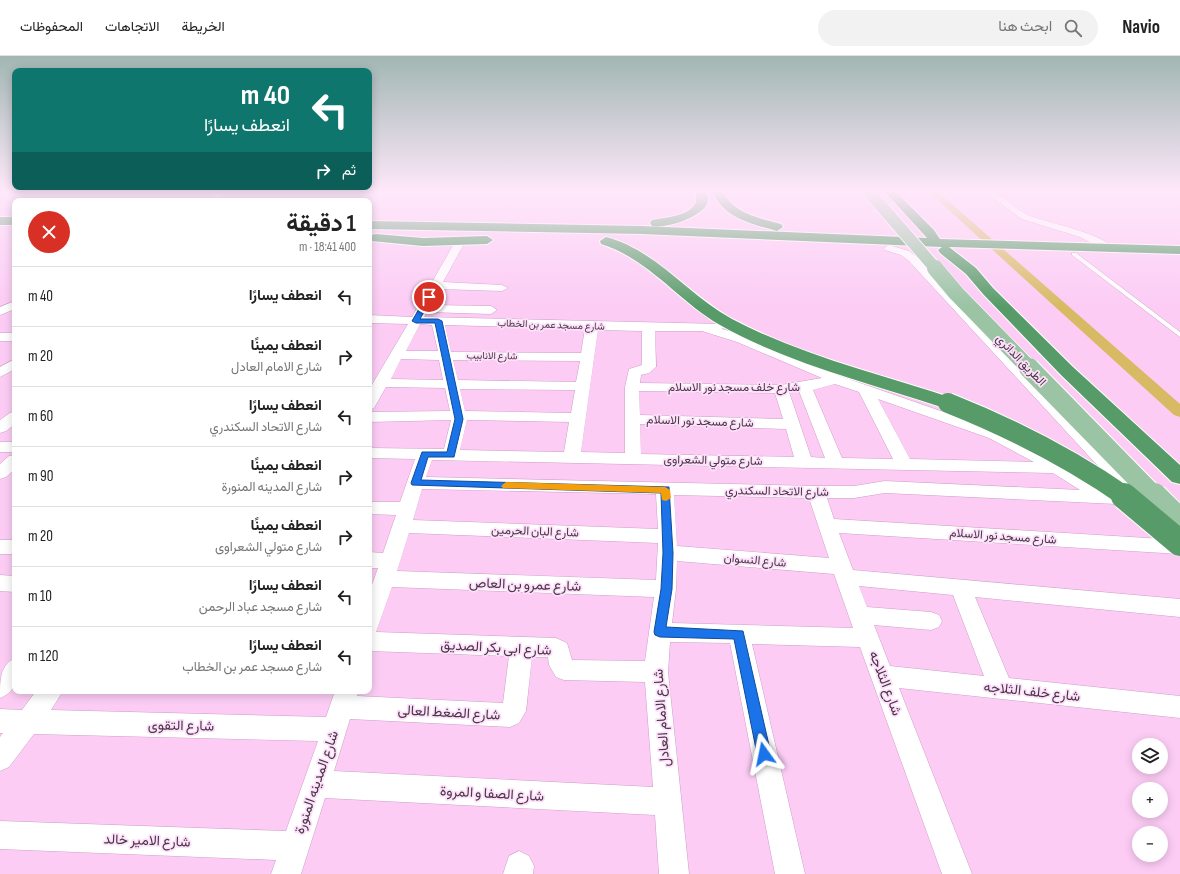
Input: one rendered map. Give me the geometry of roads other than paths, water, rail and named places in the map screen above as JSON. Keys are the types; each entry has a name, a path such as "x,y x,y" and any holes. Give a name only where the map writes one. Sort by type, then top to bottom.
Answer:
{"highway":[{"path":"476,230 601,235 866,240"},
{"path":"518,230 534,233"},
{"path":"601,235 623,230"},
{"path":"795,230 866,240 943,247"},
{"path":"927,230 943,247 971,271 988,291 1105,407 1180,477"},
{"path":"372,232 534,233"},
{"path":"372,237 423,242 460,242 534,233"},
{"path":"601,235 889,248 943,247 1067,251 1180,257"},
{"path":"601,235 627,248 652,264 691,299 733,326 796,354 948,403 1029,438 1083,468 1137,506 1180,545"},
{"path":"1067,251 1108,248 1180,250"}],"main road":[{"name":"الطريق الدائري","path":"902,230 956,293 1180,522"},
{"name":"الطريق الدائري","path":"911,230 984,310 1180,502"}],"street":[{"path":"1069,230 1094,239 1108,248"},
{"path":"372,398 460,242"},
{"path":"889,248 905,253 913,258 1138,498 1180,545"},
{"path":"435,285 502,288"},
{"path":"423,308 491,310"},
{"name":"شارع مسجد عمر بن الخطاب","path":"372,319 648,327 705,328 733,326"},
{"path":"438,321 458,415 458,427 451,455"},
{"path":"572,457 592,325"},
{"path":"633,458 632,387 634,372 644,370 649,367 648,327"},
{"path":"705,328 742,339 866,391 995,435 1057,468 1105,497"},
{"path":"0,337 12,337"},
{"name":"شارع الانابيب","path":"396,355 588,356"},
{"path":"0,373 12,365"},
{"name":"شارع خلف مسجد نور الاسلام","path":"632,387 781,390 805,387 835,379"},
{"path":"380,383 452,385 463,382 583,386"},
{"path":"805,387 836,463"},
{"path":"781,390 804,462"},
{"path":"866,391 905,465"},
{"path":"372,417 458,415 578,418"},
{"path":"0,428 12,418"},
{"name":"شارع مسجد نور الاسلام","path":"633,419 792,424"},
{"path":"0,447 12,447"},
{"name":"شارع متولي الشعراوى","path":"372,453 1057,468"},
{"path":"372,616 425,454"},
{"path":"0,473 12,463"},
{"name":"شارع الاتحاد السكندري","path":"416,483 665,490 816,492 854,492 885,487 1138,498"},
{"name":"شارع الامام العادل","path":"665,490 668,544 666,589 656,672 674,874"},
{"name":"شارع الثلاجه","path":"816,492 868,638 957,874"},
{"name":"شارع البان الحرمين","path":"372,509 405,518 668,544"},
{"name":"شارع مسجد نور الاسلام","path":"827,525 1180,545"},
{"name":"شارع النسوان","path":"668,544 844,572 961,588 1180,608"},
{"path":"0,547 12,547"},
{"name":"شارع عمرو بن العاص","path":"372,562 387,570 666,589"},
{"path":"961,588 1001,688"},
{"path":"860,615 931,621"},
{"path":"660,632 868,638"},
{"path":"739,634 790,874"},
{"name":"شارع ابى بكر الصديق","path":"372,641 557,649 559,650 561,665 567,670 656,672"},
{"name":"شارع الضغط العالى","path":"341,709 510,715 514,711 522,647"},
{"path":"0,687 12,672"},
{"name":"شارع خلف الثلاجه","path":"883,676 1180,707"},
{"path":"0,758 48,694"},
{"name":"شارع التقوى","path":"0,721 27,722 341,709"},
{"name":"شارع المدينه المنورة","path":"286,874 341,709"},
{"name":"شارع الصفا و المروة","path":"316,784 668,802"},
{"name":"شارع الامير خالد","path":"0,835 295,846"}],"lane":[{"path":"1067,251 1180,335"}],"waterway":[{"path":"976,230 1180,412"}]}
